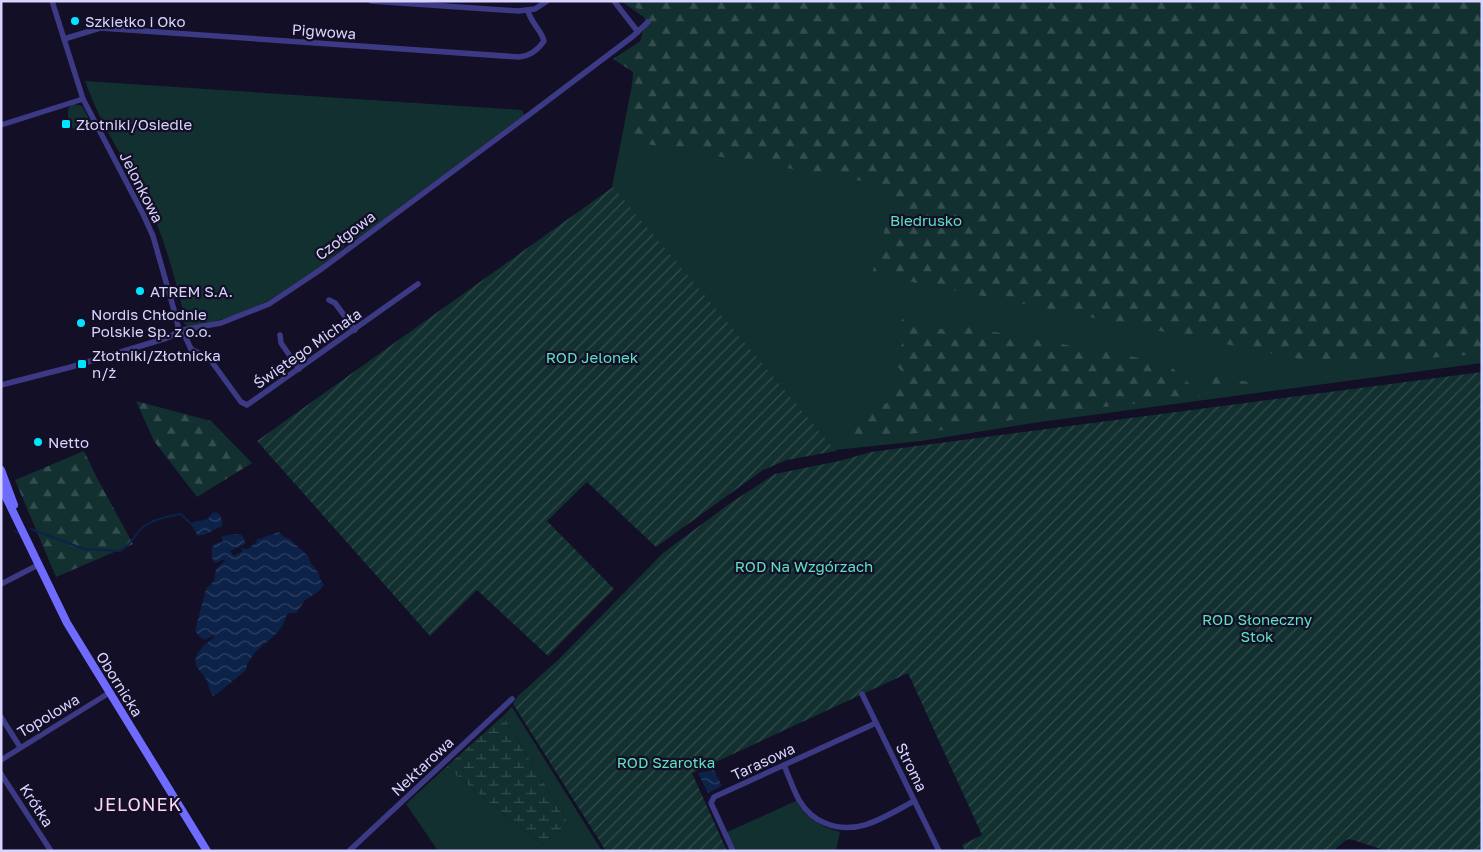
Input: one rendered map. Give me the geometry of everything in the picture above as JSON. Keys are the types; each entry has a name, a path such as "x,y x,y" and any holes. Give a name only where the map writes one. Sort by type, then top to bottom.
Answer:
{"main road":[{"name":"Obornicka","path":"1,470 21,526"},
{"name":"Obornicka","path":"1,487 66,623 207,851"}],"street":[{"path":"371,1 442,4 508,11 528,11 547,1"},
{"path":"614,1 638,32"},
{"name":"Jelonkowa","path":"54,2 83,99 144,214 153,236 176,317 177,331"},
{"name":"Pigwowa","path":"64,39 100,28 518,57 526,56 544,41 543,36 530,19 528,11"},
{"name":"Czołgowa","path":"1,385 71,367 173,335 177,331 221,323 269,304 320,270 534,112 638,32 648,22"},
{"path":"1,124 83,99"},
{"name":"Świętego Michała","path":"177,331 184,336 190,349 209,358 245,405 251,403 418,284"},
{"path":"329,300 335,303 355,330"},
{"path":"280,335 281,343 299,369"},
{"name":"Czołgowa","path":"1,380 14,381"},
{"path":"1,584 38,565"},
{"name":"Topolowa","path":"1,760 109,693"},
{"name":"Stroma","path":"862,694 939,851"},
{"name":"Nektarowa","path":"349,851 512,699"},
{"path":"1,717 20,747"},
{"name":"Tarasowa","path":"733,851 711,803 712,800 876,722"},
{"path":"784,765 800,801 806,809 821,822 832,826 845,828 861,827 914,801"},
{"name":"Krótka","path":"1,774 51,851"}],"green space":[{"name":"Biedrusko","path":"621,1 1482,1 1482,363 1040,422 921,441 835,450 612,187 645,18"},
{"name":"Biedrusko","path":"627,1 1482,1 1482,120 1479,132 1482,136 1482,354 1331,365 872,274 897,187 629,141 633,72 613,59 653,33 643,13"},
{"path":"85,81 522,110 524,115 360,237 348,241 344,247 319,268 268,301 238,315 197,326 187,326 180,319 185,317 157,224 107,131"},
{"path":"74,104 82,106 91,122 91,127 86,131 76,131 72,128 68,112 69,107"},
{"name":"ROD Jelonek","path":"613,187 836,451 787,460 763,470 656,547 587,482 547,521 614,589 548,656 477,590 430,636 257,441"},
{"path":"906,314 921,323 935,328 958,329 967,327 1167,363 1196,390 1200,397 1045,413 992,424 860,440 850,428 888,402 907,376 893,363 903,342 893,333"},
{"path":"1186,371 1271,386 1205,392"},
{"name":"ROD Słoneczny Stok","path":"1482,372 1482,851 1387,851 1350,839 1333,851 965,851 962,845 982,835 908,673 692,773 727,851 606,851 513,704 518,696 559,659 663,553 729,504 775,474 839,461 871,452"},
{"path":"136,401 211,421 252,463 197,497 154,441"},
{"path":"84,451 133,544 56,577 15,480"},
{"path":"512,707 602,851 438,851 406,804 446,767 542,845 568,823 503,716"},
{"path":"503,716 568,823 542,845 446,767"},
{"path":"796,801 809,817 840,832 836,851 736,851 727,832"}],"water":[{"path":"216,512 221,518 222,526 198,536 190,523 208,519 212,513"},
{"path":"279,532 284,537 290,539 309,557 324,585 319,591 305,600 296,613 289,613 286,616 279,631 253,655 246,670 213,696 206,679 197,667 196,658 200,650 214,635 205,640 195,631 206,589 214,581 216,569 225,561 224,559 216,563 213,561 212,548 215,544 223,542 221,537 223,536 241,535 245,544 230,551 234,556 243,551 241,548 246,550 257,542 256,540"},
{"path":"714,770 722,786 708,793 698,773"}],"waterway":[{"path":"31,529 84,549 121,551 143,527 153,522 181,514 190,523"}],"place":[{"name":"Szkiełko i Oko","path":"75,21"},
{"name":"Złotniki/Osiedle","path":"66,124"},
{"name":"ATREM S.A.","path":"140,291"},
{"name":"Nordis Chłodnie Polskie Sp. z o.o.","path":"81,323"},
{"name":"Złotniki/Złotnicka n/ż","path":"82,364"},
{"name":"Netto","path":"38,442"}],"district":[{"name":"JELONEK","path":"138,804"}],"park label":[{"name":"ROD Na Wzgórzach","path":"804,566"},
{"name":"ROD Szarotka","path":"666,762"}]}
